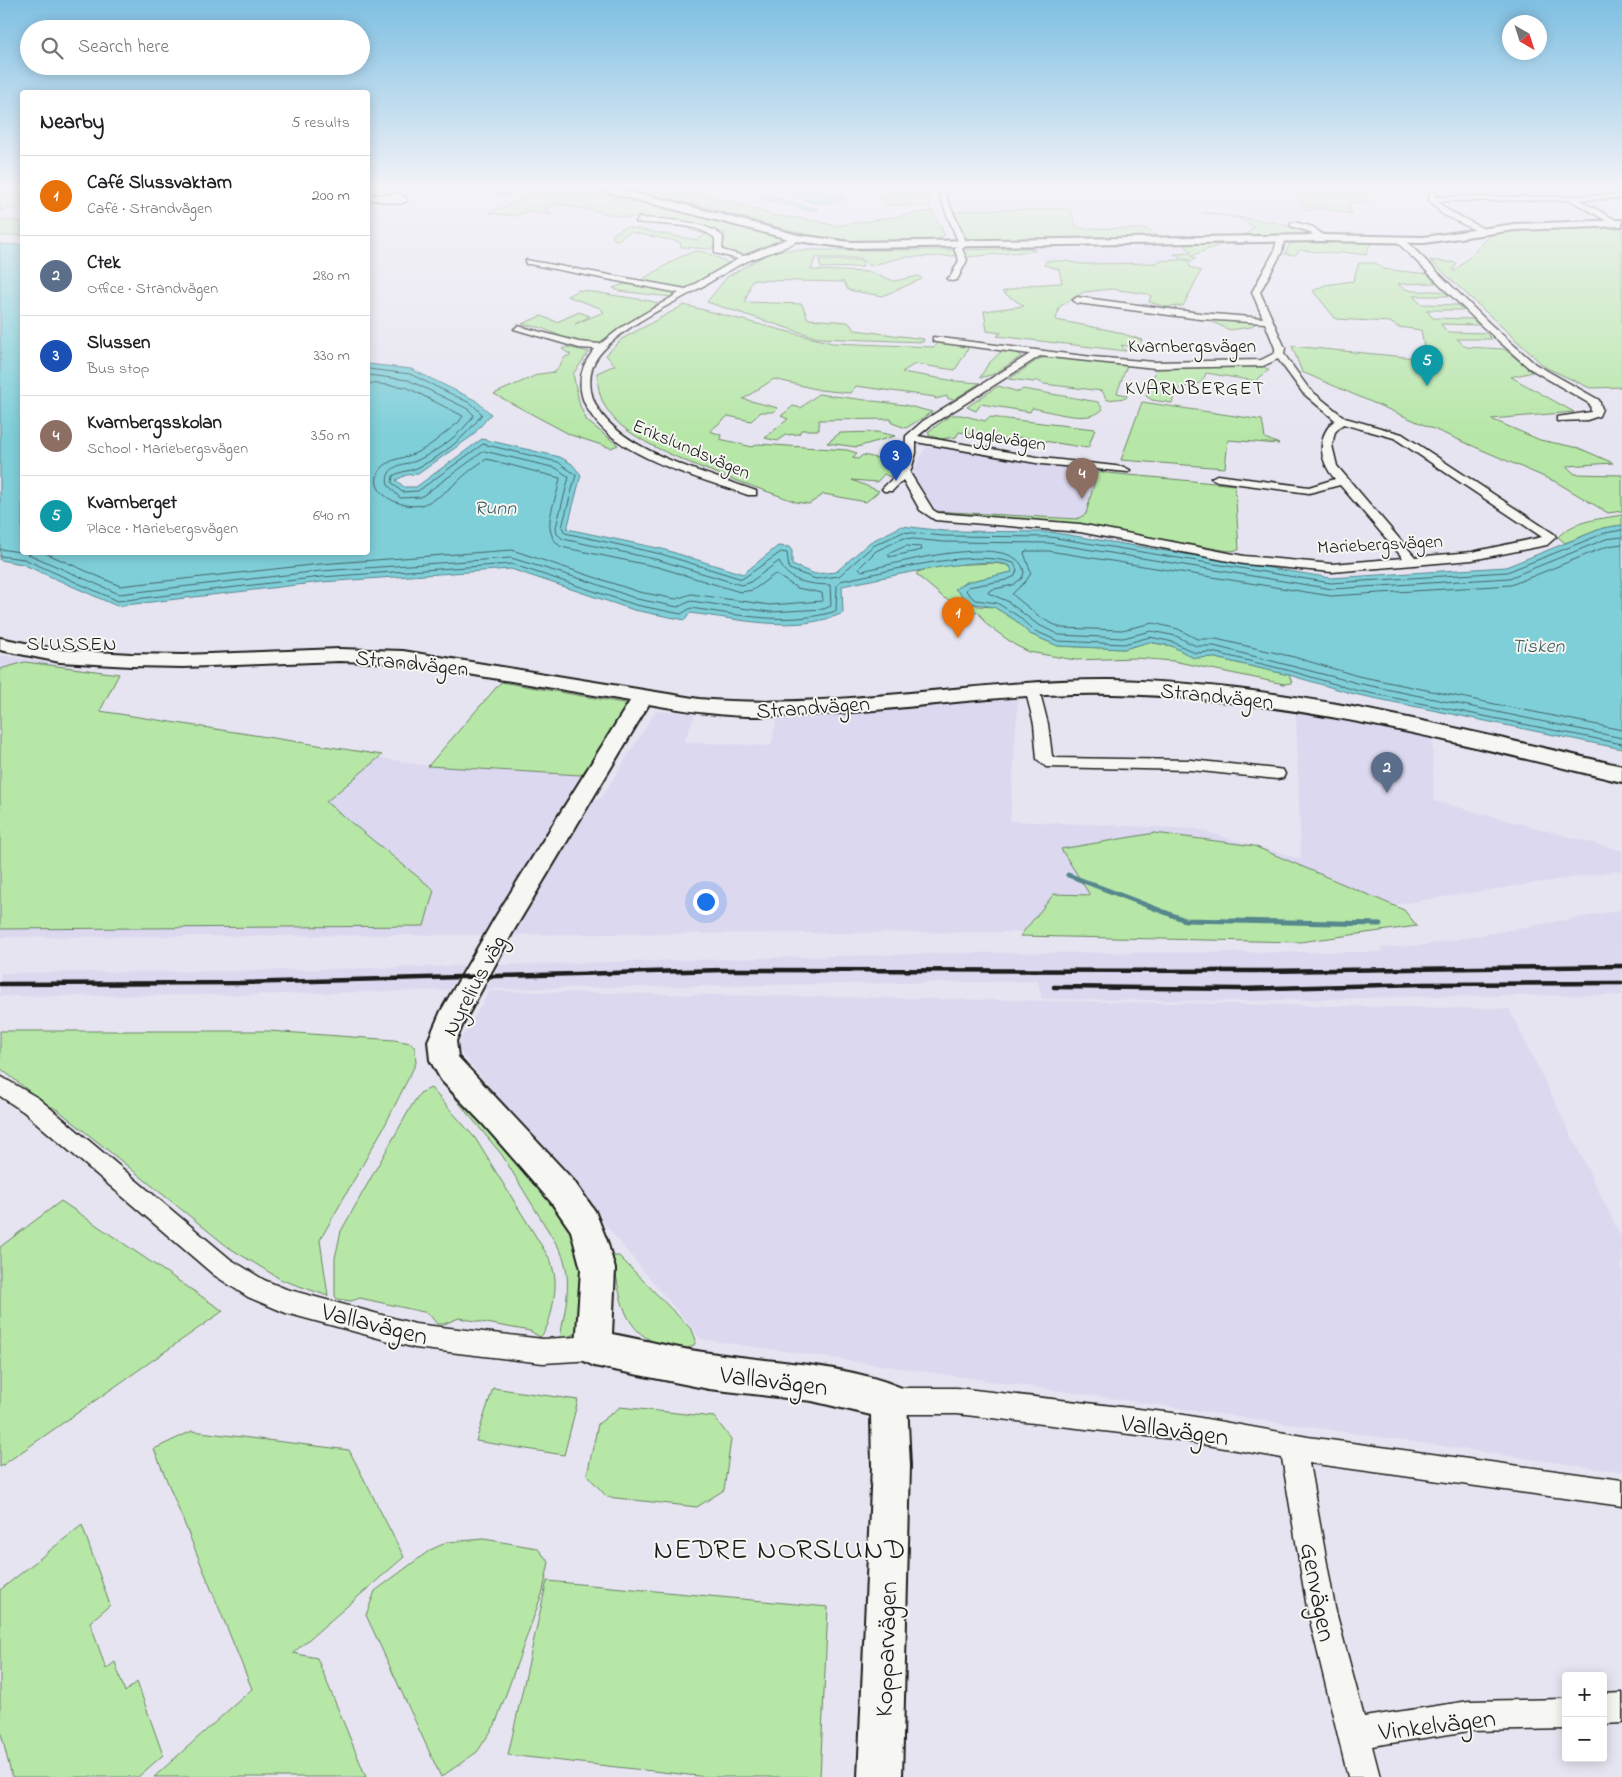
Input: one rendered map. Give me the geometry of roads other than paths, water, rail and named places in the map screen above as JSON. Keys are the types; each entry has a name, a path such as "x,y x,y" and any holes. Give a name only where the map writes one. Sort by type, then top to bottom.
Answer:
{"street":[{"path":"571,270 687,292"},
{"name":"Erikslundsvägen","path":"726,270 615,336 602,347 588,365 586,391 591,407 601,421 617,435 639,448 752,493"},
{"path":"951,279 954,278 958,270"},
{"name":"Kvarnbergsvägen","path":"936,339 1037,354 1155,365 1254,364 1279,354 1279,344 1267,321 1256,292 1268,270"},
{"path":"1430,270 1486,325 1532,366 1595,402 1597,409 1595,414 1586,417 1561,419"},
{"path":"1077,300 1202,316 1267,321"},
{"path":"518,329 532,331 579,345 602,347"},
{"path":"888,488 904,468 912,450 910,438 926,423 1037,354"},
{"path":"1279,354 1306,390 1341,420 1329,434 1326,451 1330,464 1340,481 1412,561"},
{"name":"Mariebergsvägen","path":"904,468 929,513 944,518 1080,528 1244,560 1332,568 1485,554 1543,542 1550,536 1398,436 1341,420"},
{"name":"Ugglevägen","path":"910,438 1042,461 1124,470"},
{"path":"1217,478 1309,490 1327,487 1340,481"},
{"name":"Strandvägen","path":"0,644 60,656 183,662 347,655 403,657 644,697 747,710 1032,689 1135,687 1275,700 1405,725 1622,774"},
{"path":"1032,689 1041,724 1045,759 1052,763 1191,765 1277,774"},
{"name":"Nyrelius väg","path":"594,1348 598,1269 592,1241 584,1222 562,1192 500,1121 451,1072 444,1060 442,1041 451,1020 506,923 644,697"},
{"name":"Vallavägen","path":"0,1085 31,1105 222,1266 256,1289 286,1301 415,1336 544,1351 594,1348 709,1371 812,1383 889,1401 934,1400 1173,1426 1293,1448 1622,1493"},
{"name":"Kopparvägen","path":"880,1777 890,1466 889,1401"},
{"name":"Genvägen","path":"1293,1448 1321,1608 1354,1734"},
{"path":"1607,1709 1622,1708"},
{"name":"Vinkelvägen","path":"1364,1777 1354,1734 1469,1716 1562,1714"}],"water":[{"path":"0,270 20,270 20,555 370,555 370,364 411,369 475,400 491,414 472,436 418,474 406,475 396,480 404,487 416,487 482,439 560,457 572,464 581,475 567,529 662,549 743,574 778,546 789,547 792,551 792,565 815,574 836,572 870,542 902,526 944,531 1050,532 1331,578 1506,567 1603,528 1622,525 1622,749 1354,694 1289,675 1211,657 1194,658 1172,646 1149,642 1124,649 1058,646 1030,634 1015,620 994,607 970,603 955,589 967,582 1012,572 1010,566 997,563 955,565 842,586 843,613 807,623 787,624 690,613 685,620 634,610 511,569 322,582 117,606 22,564 0,560"}],"waterway":[{"path":"1068,875 1185,920 1380,924"}],"railway":[{"path":"0,984 239,983 722,970 1264,971 1622,966"},
{"path":"1054,987 1241,989 1423,984 1622,983"}],"place":[{"name":"Kvarnberget","path":"1427,386"},
{"name":"Slussen","path":"896,481"},
{"name":"Kvarnbergsskolan","path":"1082,499"},
{"name":"Café Slussvaktarn","path":"958,638"},
{"name":"Ctek","path":"1387,793"}],"district":[{"name":"KVARNBERGET","path":"1195,387"},
{"name":"SLUSSEN","path":"72,643"},
{"name":"NEDRE NORSLUND","path":"780,1548"}],"water label":[{"name":"Runn","path":"495,507"},
{"name":"Tisken","path":"1538,645"}]}
